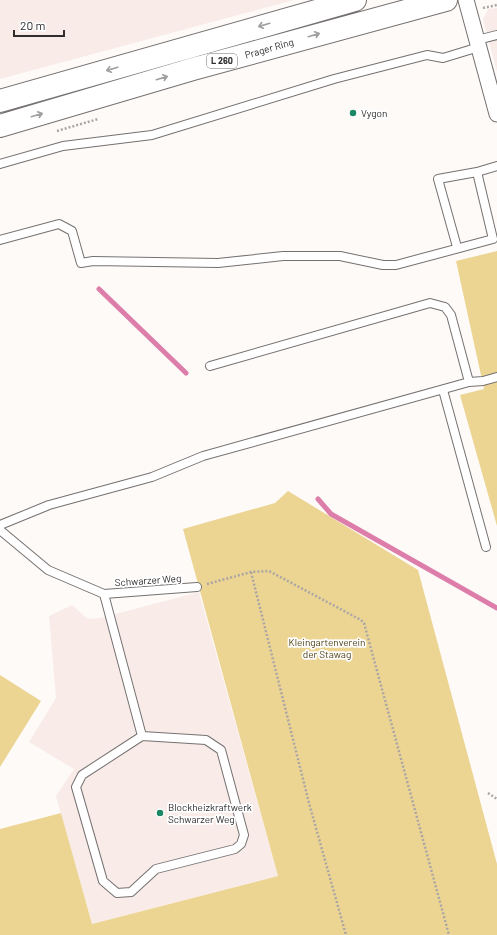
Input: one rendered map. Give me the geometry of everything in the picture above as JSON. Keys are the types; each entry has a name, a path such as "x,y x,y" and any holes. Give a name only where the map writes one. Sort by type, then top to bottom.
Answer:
{"main road":[{"name":"L 260","path":"0,101 355,0"},
{"name":"Prager Ring","path":"0,126 201,67 446,0"}],"street":[{"path":"466,0 497,114"}],"lane":[{"path":"0,164 63,146 152,135 334,79 427,55 443,58 497,35"},
{"path":"457,247 438,179 477,172 497,166"},
{"path":"0,240 60,224 72,231 81,263 93,261 218,262 283,256 340,256 383,265 396,264 457,247 493,239 477,172"},
{"path":"210,366 430,304 445,308 451,315 469,382"},
{"path":"0,525 49,505 152,477 203,456 469,382 483,381 497,377"},
{"path":"443,390 486,547"},
{"name":"Schwarzer Weg","path":"0,530 48,570 104,594 197,587"},
{"path":"104,594 142,736"},
{"path":"142,736 206,740 221,750 244,835 241,844 234,849 156,869 131,892 117,894 103,882 76,787 82,775 142,736"}],"path":[{"path":"197,587 263,570 276,573 364,623 449,935"},
{"path":"251,572 309,802 346,935"},
{"path":"488,792 497,799"}],"shaded area":[{"path":"0,0 294,0 0,79"},
{"path":"497,8 497,72 483,20 488,9"},
{"path":"199,592 278,876 92,924 56,796 74,769 29,742 56,698 49,616 72,605 88,619 100,618"}],"green space":[{"path":"497,251 497,526 460,395 484,389 456,261"},
{"name":"Kleingartenverein der Stawag","path":"288,491 418,570 497,864 497,935 0,935 0,829 61,813 92,924 278,876 183,529 275,503"},
{"path":"0,675 41,701 0,767"}],"waterway":[{"path":"99,289 186,373"},
{"path":"318,499 331,514 497,608"}],"place":[{"name":"Vygon","path":"353,113"},
{"name":"Blockheizkraftwerk Schwarzer Weg","path":"160,813"}]}
